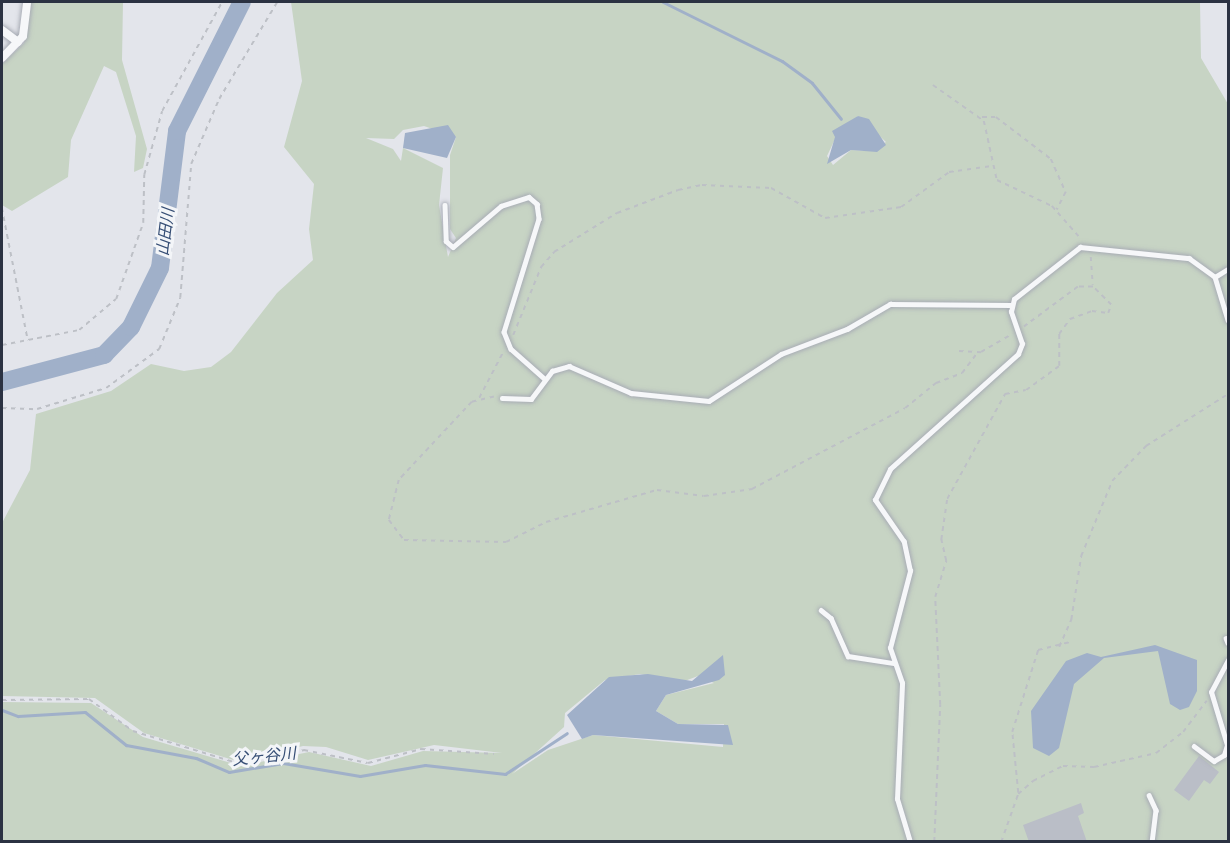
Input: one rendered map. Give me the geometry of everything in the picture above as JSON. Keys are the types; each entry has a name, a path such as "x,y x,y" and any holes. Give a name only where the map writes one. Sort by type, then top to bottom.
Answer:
{"street":[{"path":"2,58 18,42 27,2"},
{"path":"2,30 18,42"}],"lane":[{"path":"445,205 446,241 453,247 501,206 529,197 537,204 539,219 505,322 508,343 545,379"},
{"path":"1011,305 1026,286 1086,246 1189,258 1215,277 1228,320"},
{"path":"1215,277 1228,269"},
{"path":"502,398 531,399 545,379 559,367 576,367 631,393 701,403 720,396 781,354 847,329 890,304 1011,305"},
{"path":"910,842 897,799 902,683 893,663 890,648 910,571 899,532 878,509 878,491 890,469 1018,354 1018,331 1011,305"},
{"path":"821,610 831,618 848,656 893,663"},
{"path":"1194,746 1218,762 1227,745 1211,692 1228,660"},
{"path":"1149,795 1156,810 1152,842"}],"path":[{"path":"2,345 79,330 120,294 144,223 144,175 162,111 222,2"},
{"path":"2,408 38,409 106,388 159,349 180,298 191,164 219,99 277,2"},
{"path":"933,86 981,117 996,117 1051,159 1066,192 1057,210"},
{"path":"934,842 940,705 935,597 946,561 941,540 946,499 1005,394 1026,390 1059,366 1059,334 1066,323 1111,309 1109,300 1093,286 1086,246 1057,210 1002,184 992,166 981,117"},
{"path":"992,166 949,171 901,207 825,218 771,188 702,185 678,190 617,213 554,252 541,267 508,343 479,399 399,480 389,520 404,540 506,542 546,522 657,490 704,496 752,489 905,408 936,382 962,372 978,352 1018,331 1078,287 1093,286"},
{"path":"2,208 28,341"},
{"path":"959,351 978,352"},
{"path":"1059,647 1071,620 1081,556 1112,481 1143,448 1228,394"},
{"path":"479,399 502,398"},
{"path":"1001,842 1018,794 1012,728 1020,717 1038,650 1059,647 1070,642"},
{"path":"1018,794 1063,766 1094,767 1164,748 1192,723 1211,692"},
{"path":"2,700 89,699 133,731 240,764 304,750 368,763 421,749 494,754"}],"green space":[{"path":"30,2 123,2 122,60 147,149 143,168 134,172 136,136 116,72 104,66 71,140 68,177 12,211 2,205 2,64 24,43"},
{"path":"291,2 1200,2 1201,58 1228,104 1228,841 2,841 2,702 91,703 143,737 241,766 309,752 371,766 423,751 502,753 434,745 368,760 326,747 303,746 240,762 144,733 95,698 2,696 2,523 30,470 36,414 111,391 151,364 184,371 211,367 231,352 277,293 313,260 309,229 314,184 284,147 302,81","holes":["858,116 886,142 870,151 851,150 833,165 827,156 836,137","424,126 456,137 450,155 450,229 456,238 448,257 439,205 443,168 403,148 401,161 393,149 366,138 394,139 403,130","640,674 682,682 698,676 714,683 666,695 656,711 678,724 724,724 723,747 593,735 548,750 512,774 564,727 565,713 605,680"]}],"water":[{"path":"858,116 869,119 886,145 877,152 851,150 827,164 835,137 832,131"},
{"path":"448,125 456,137 447,158 403,148 405,133"},
{"path":"1155,645 1197,660 1197,691 1189,707 1180,710 1170,704 1158,651 1104,658 1074,684 1059,748 1049,756 1033,748 1031,711 1066,661 1087,653 1101,657"},
{"path":"723,655 725,675 719,680 666,695 656,711 678,724 728,725 733,745 593,735 582,739 567,715 609,677 648,674 692,681"}],"building":[{"path":"1199,756 1219,772 1210,784 1204,780 1189,801 1174,790"},
{"path":"1081,803 1084,813 1078,816 1087,842 1029,842 1023,825"}],"waterway":[{"name":"山田川","path":"2,382 104,355 131,327 160,268 177,131 242,2"},
{"path":"663,2 782,61 812,83 841,119"},
{"name":"父ヶ谷川","path":"2,710 18,716 85,712 126,745 196,758 229,772 283,763 360,776 425,765 505,774 567,733"}]}
